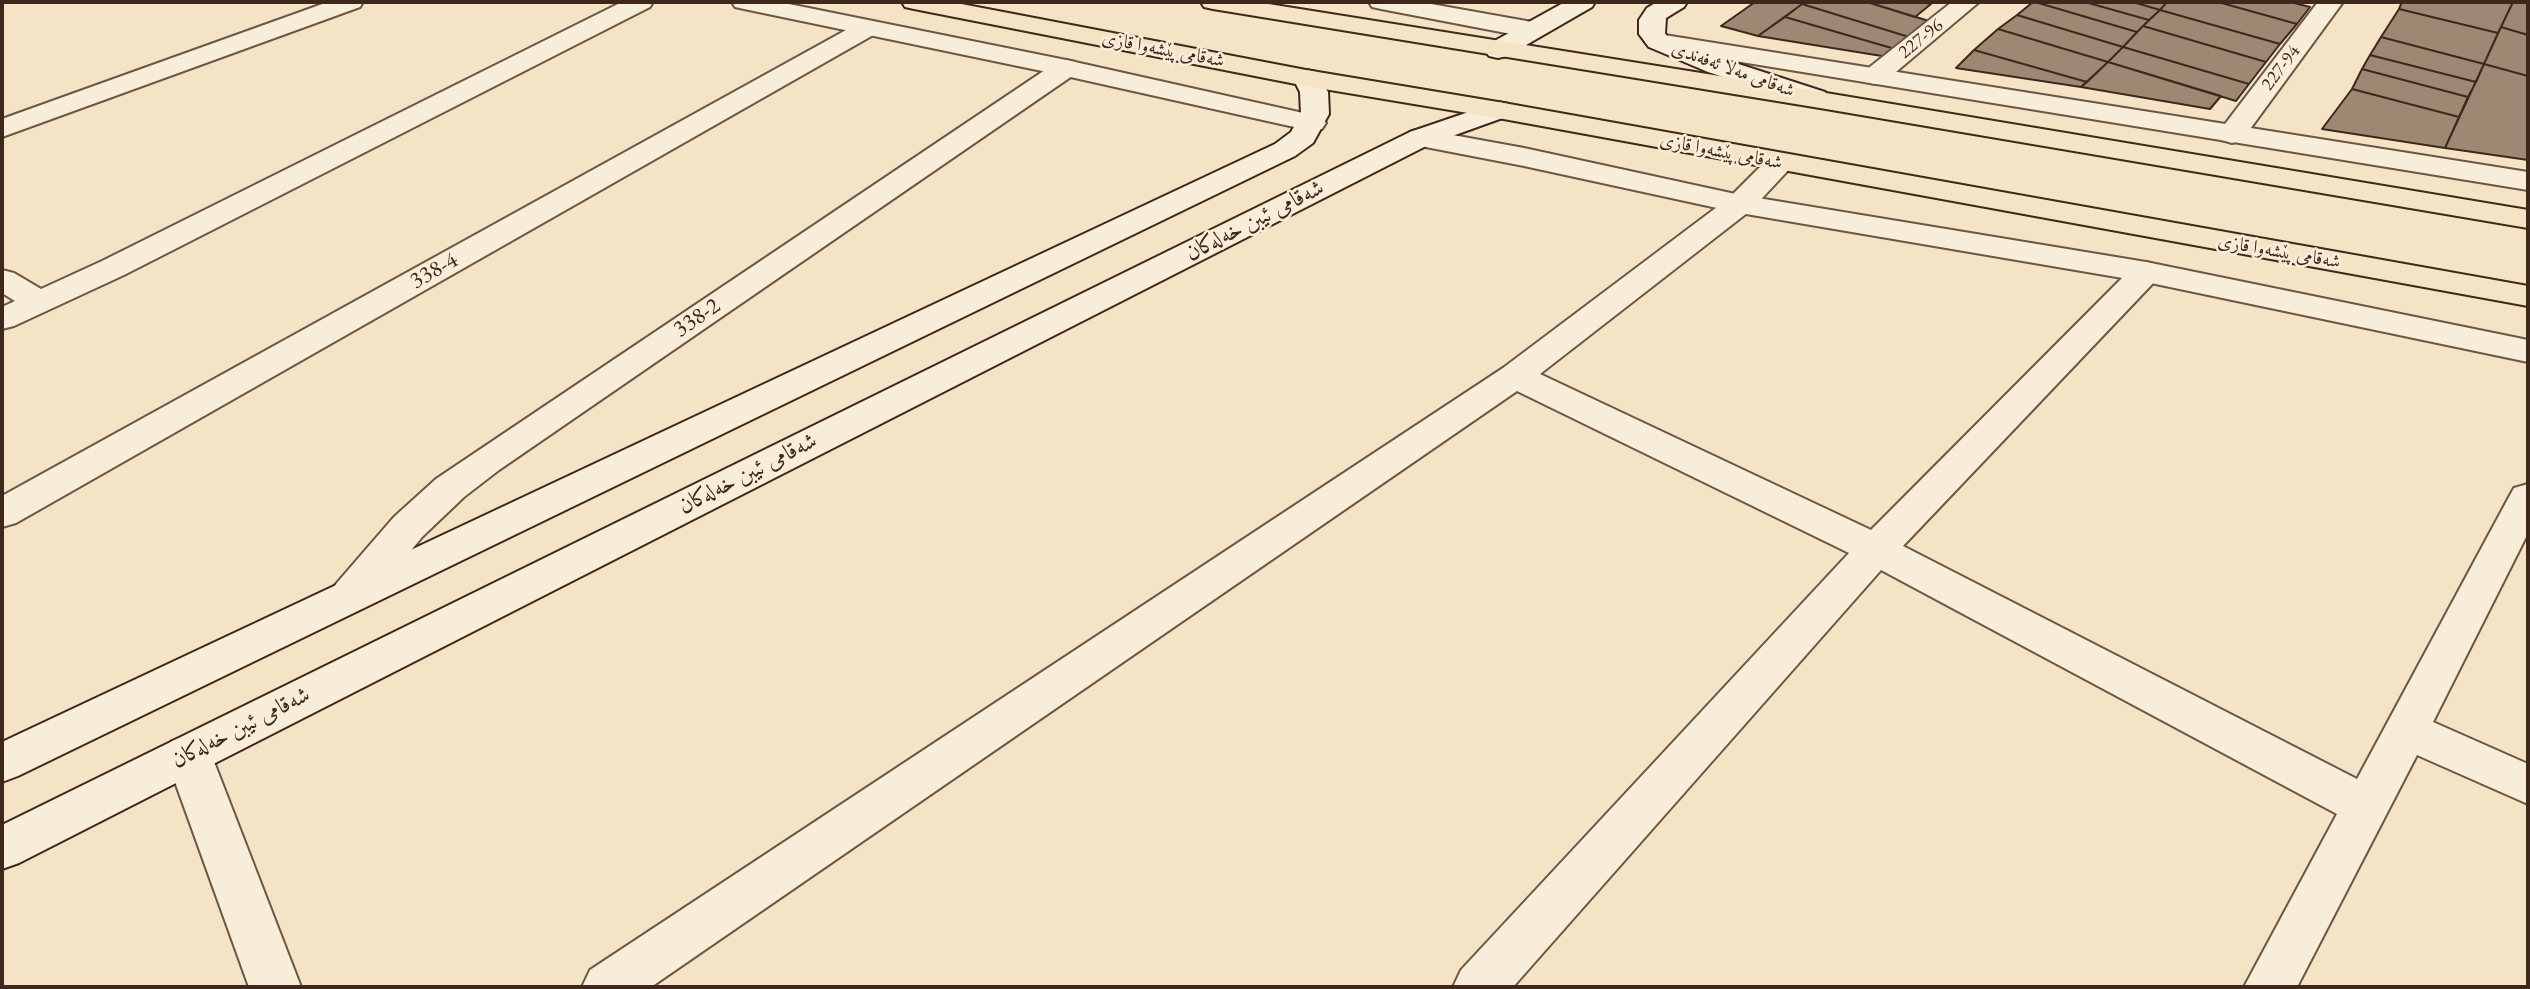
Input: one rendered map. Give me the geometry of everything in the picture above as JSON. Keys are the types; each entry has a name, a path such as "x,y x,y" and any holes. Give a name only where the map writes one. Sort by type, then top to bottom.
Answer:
{"highway":[{"name":"شەقامی پێشەوا قازی","path":"914,2 1306,78 2528,296"},
{"path":"1213,2 1820,100 2528,219"}],"street":[{"path":"2,129 351,2"},
{"path":"2,319 113,268 642,2"},
{"path":"744,2 1066,68 1312,123"},
{"path":"1381,2 1532,30"},
{"path":"1498,50 1583,2"},
{"name":"شەقامی مەلا ئەفەندی","path":"1675,2 1656,13 1652,20 1652,34 1658,41 1728,70 1820,100"},
{"name":"227-96","path":"1875,76 1967,2"},
{"name":"227-94","path":"2232,134 2331,2"},
{"name":"338-4","path":"2,513 866,29"},
{"path":"1658,41 2528,181"},
{"name":"338-2","path":"351,595 408,527 450,488 486,461 1066,68"},
{"path":"2,763 1284,150 1303,137 1312,123 1316,102 1306,78"},
{"name":"شەقامی ئیبن خەلەکان","path":"2,848 1420,138 1497,110"},
{"path":"1420,138 1524,157 1740,204 2146,272 2528,351"},
{"path":"608,987 1514,376 1740,204 1780,163"},
{"path":"1479,987 1876,549 2146,272"},
{"path":"2,280 39,301"},
{"path":"1514,376 1876,549 2365,806"},
{"path":"2270,987 2528,497"},
{"path":"2407,730 2528,785"},
{"path":"188,754 275,987"}],"building":[{"path":"1755,2 1805,2 1758,36 1721,26"},
{"path":"1867,2 1929,21 1909,37 1802,4"},
{"path":"1867,2 1923,2 1931,4 1915,17"},
{"path":"2033,2 2137,32 2123,47 2017,15"},
{"path":"2035,2 2085,2 2149,20 2137,32"},
{"path":"2085,2 2133,2 2160,10 2149,20"},
{"path":"2133,2 2167,2 2160,10"},
{"path":"2167,2 2218,2 2297,24 2280,44 2160,10"},
{"path":"2218,2 2290,2 2310,7 2297,24"},
{"path":"2402,2 2513,2 2498,33 2399,9"},
{"path":"2513,2 2528,2 2528,35 2501,27"},
{"path":"1802,4 1909,37 1895,49 1785,17"},
{"path":"2399,9 2498,33 2484,64 2381,37"},
{"path":"2160,10 2280,44 2266,62 2143,26"},
{"path":"2017,15 2123,47 2108,62 1998,29"},
{"path":"1785,17 1895,49 1888,57 1758,36"},
{"path":"2143,26 2266,62 2249,84 2123,47"},
{"path":"2501,27 2528,35 2528,76 2484,64"},
{"path":"1998,29 2108,62 2087,82 1974,50"},
{"path":"2381,37 2484,64 2476,82 2370,55"},
{"path":"2123,47 2249,84 2236,101 2108,62"},
{"path":"1974,50 2087,82 2081,87 1956,68"},
{"path":"2370,55 2476,82 2468,97 2362,69"},
{"path":"2108,62 2221,96 2210,109 2081,87"},
{"path":"2484,64 2528,76 2528,160 2445,148"},
{"path":"2362,69 2468,97 2459,117 2352,89"},
{"path":"2352,89 2459,117 2445,148 2322,129"}]}
